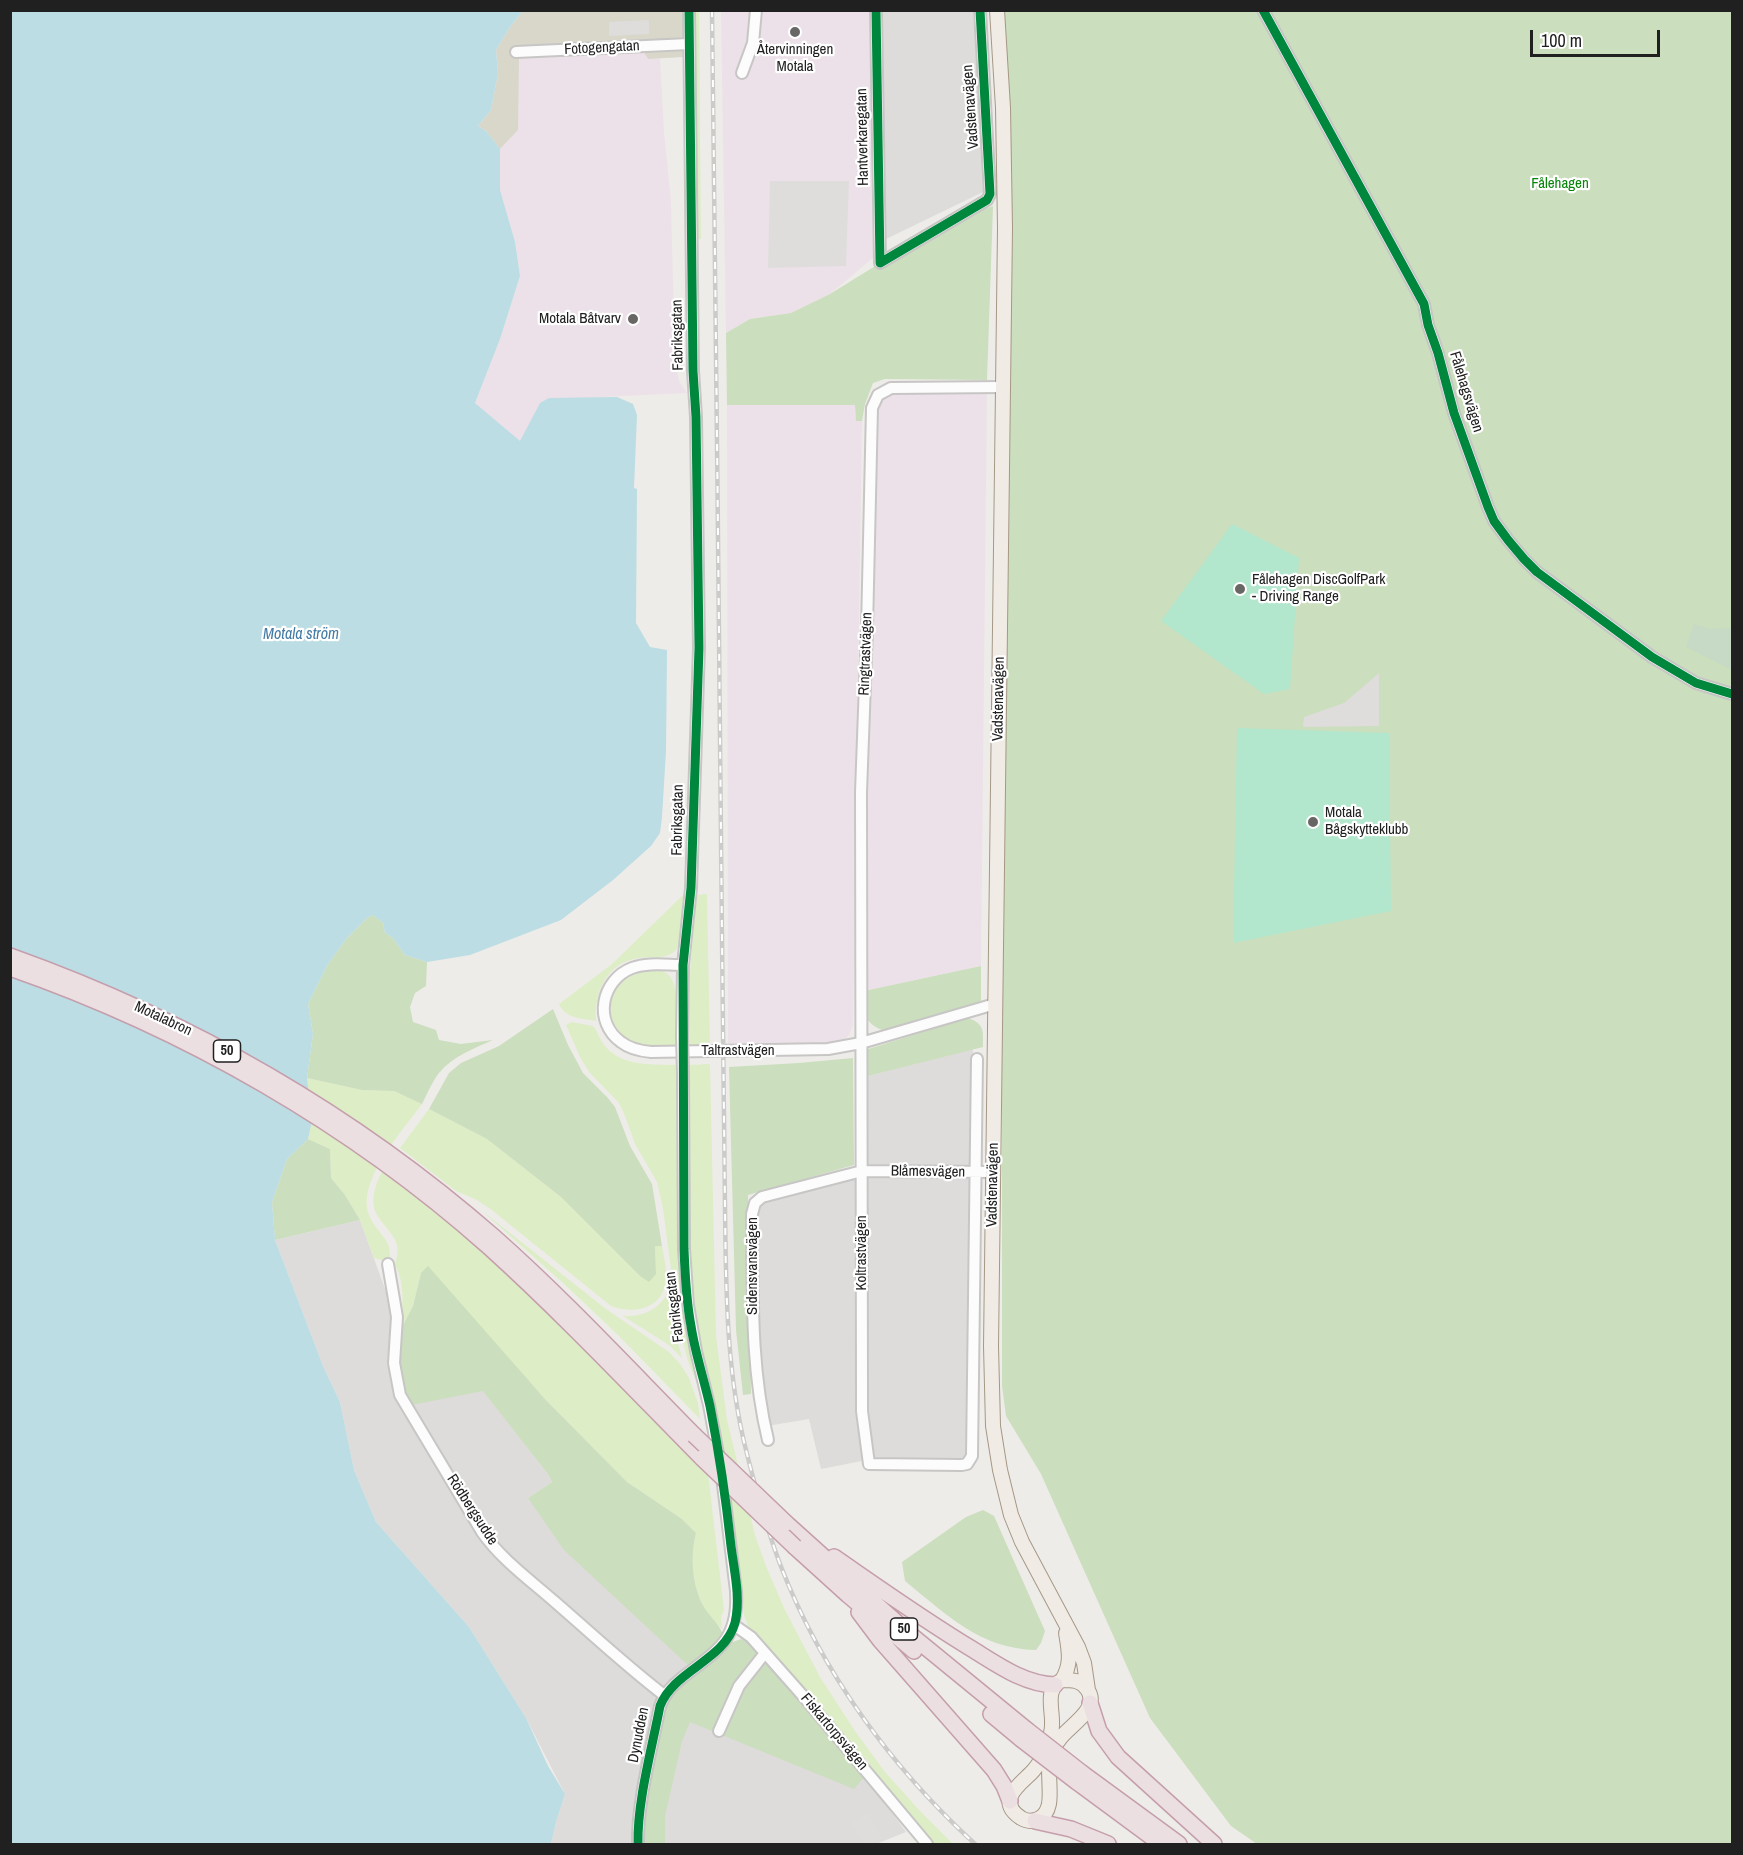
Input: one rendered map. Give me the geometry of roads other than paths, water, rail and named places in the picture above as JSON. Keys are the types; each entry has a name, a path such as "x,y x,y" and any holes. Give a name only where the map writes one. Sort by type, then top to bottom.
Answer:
{"highway":[{"name":"Motalabron","path":"10,956 140,1008 222,1048 336,1116 422,1185"},
{"name":"Motalabron","path":"10,968 135,1018 237,1069 422,1185"},
{"name":"50","path":"422,1185 524,1264 694,1435 786,1523 1024,1734"},
{"name":"50","path":"422,1185 458,1221 517,1273 702,1458 848,1595 1161,1845"},
{"name":"50","path":"786,1523 936,1627 989,1660 1030,1682 1059,1683"},
{"path":"848,1595 880,1640 998,1775 1010,1801"},
{"path":"1089,1696 1099,1731 1118,1757 1214,1845"},
{"name":"50","path":"1079,1778 1179,1845"},
{"path":"1035,1821 1071,1829 1108,1845"}],"main road":[{"name":"Vadstenavägen","path":"997,10 1004,108 1005,161 991,1346 993,1426 1003,1485 1011,1515 1022,1542 1078,1647 1084,1663 1089,1696"},
{"name":"Vadstenavägen","path":"1010,1801 1015,1787 1039,1763 1047,1747 1052,1729 1051,1695 1067,1671 1070,1660 1064,1623"},
{"path":"1010,1801 1021,1818 1035,1821 1042,1818 1049,1808 1048,1772 1052,1751 1059,1739 1083,1716 1089,1696 1078,1682 1059,1683"}],"street":[{"name":"Fabriksgatan","path":"689,10 699,648 691,888 683,965 684,1249 688,1305 694,1343 710,1405 726,1503 737,1605 734,1625"},
{"path":"742,73 753,43 756,10"},
{"name":"Hantverkaregatan","path":"876,10 880,263 987,200"},
{"name":"Vadstenavägen","path":"980,10 991,189 987,200"},
{"name":"Fålehagsvägen","path":"1263,10 1424,304 1454,413 1494,521 1537,572 1652,657 1696,683 1732,694"},
{"name":"Fotogengatan","path":"516,52 689,44"},
{"name":"Ringtrastvägen","path":"861,1043 861,792 872,408 879,393 891,388 1003,387"},
{"name":"Taltrastvägen","path":"683,965 639,966 624,972 610,985 603,1005 604,1016 610,1031 621,1043 630,1048 651,1052 811,1050 845,1047 995,1004"},
{"name":"Koltrastvägen","path":"861,1043 862,1411 869,1464 967,1464"},
{"name":"Vadstenavägen","path":"967,1464 973,1450 977,1059"},
{"name":"Blåmesvägen","path":"862,1171 993,1172"},
{"name":"Sidensvansvägen","path":"768,1440 758,1394 756,1372 753,1320 753,1208 762,1197 862,1171"},
{"name":"Rödbergsudde","path":"388,1264 397,1317 394,1363 399,1395 482,1532 495,1548 531,1581 664,1695"},
{"name":"Fiskartorpsvägen","path":"734,1625 751,1637 839,1737 927,1845"},
{"name":"Dynudden","path":"638,1845 642,1804 664,1695 720,1648 734,1625"},
{"path":"719,1731 739,1686 765,1653"}],"water":[{"name":"Motala ström","path":"11,11 523,11 496,50 498,73 491,110 478,126 486,131 500,149 500,190 515,242 520,276 500,339 475,403 520,441 540,403 549,398 617,397 633,404 637,415 634,488 637,489 636,623 650,647 667,650 666,751 660,833 651,846 613,880 561,920 470,955 427,962 405,955 392,937 385,933 383,923 373,915 367,918 347,938 328,964 308,1004 313,1034 307,1078 312,1121 308,1139 287,1159 272,1202 275,1240 323,1366 340,1402 354,1470 376,1522 469,1627 526,1718 548,1766 565,1794 551,1844 11,1844"}],"railway":[{"path":"712,10 725,1238 728,1331 735,1393 747,1454 771,1537 797,1604 816,1642 861,1715 887,1750 944,1814 975,1844"}],"place":[{"name":"Återvinningen Motala","path":"795,32"},
{"name":"Motala Båtvarv","path":"633,319"},
{"name":"Fålehagen DiscGolfPark - Driving Range","path":"1240,589"},
{"name":"Motala Bågskytteklubb","path":"1313,822"}],"park label":[{"name":"Fålehagen","path":"1560,184"}]}
